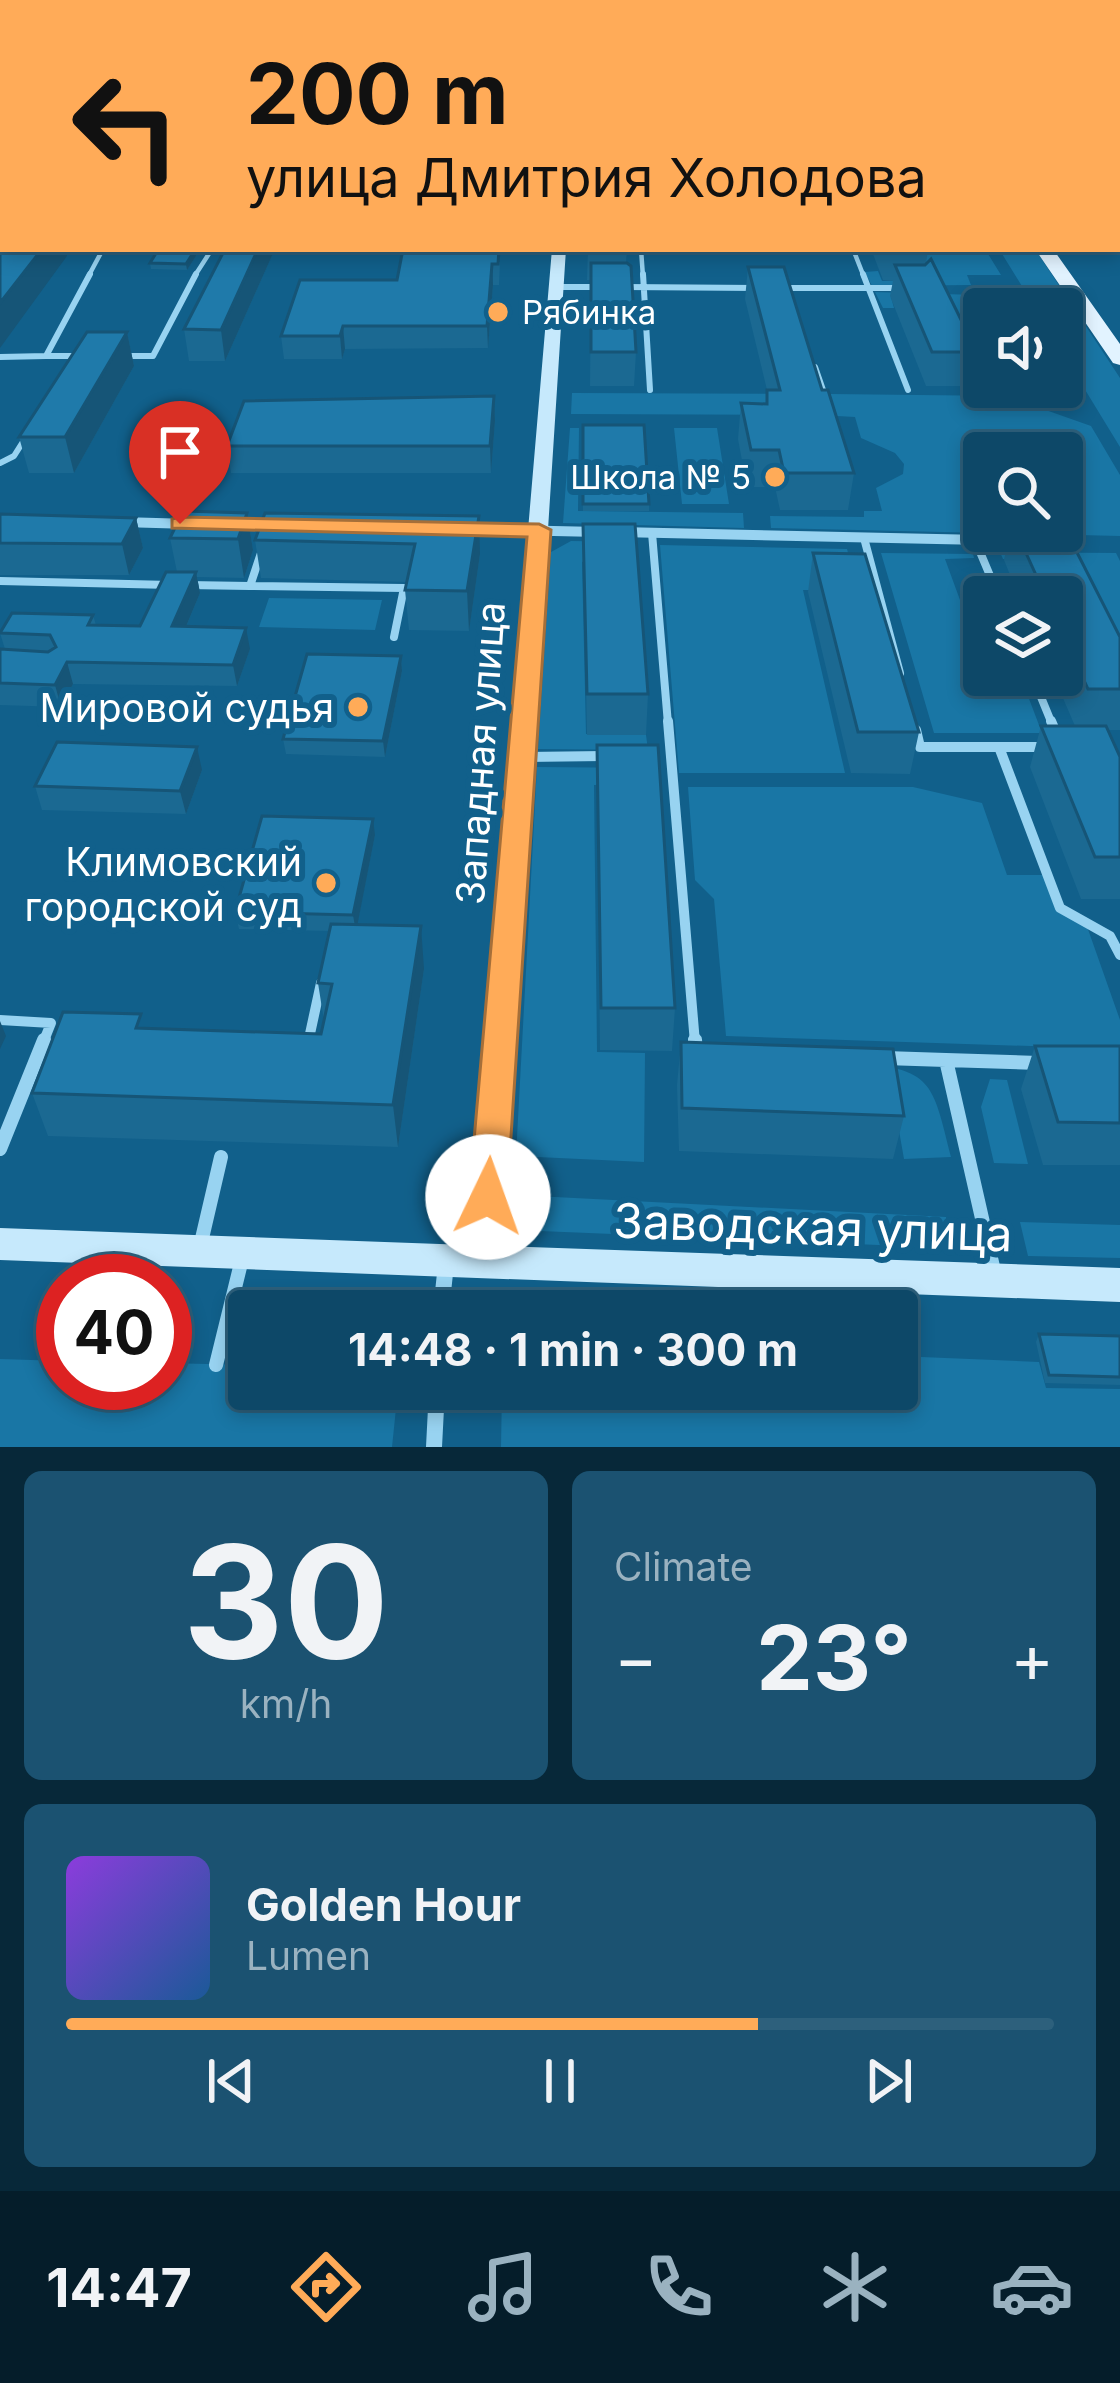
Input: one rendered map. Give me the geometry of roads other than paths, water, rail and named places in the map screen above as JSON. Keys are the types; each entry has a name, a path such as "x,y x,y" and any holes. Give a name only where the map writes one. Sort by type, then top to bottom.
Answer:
{"main road":[{"path":"1046,252 1120,359"},
{"path":"1066,252 1120,328"}],"street":[{"name":"Западная улица","path":"482,1263 559,252"},
{"path":"112,522 202,524"},
{"path":"451,528 963,540"},
{"name":"Заводская улица","path":"0,1244 1118,1290"},
{"path":"443,1290 446,1262"},
{"path":"434,1447 436,1410"}],"lane":[{"path":"46,356 101,252"},
{"path":"115,356 153,356 208,252"},
{"path":"641,252 650,390"},
{"path":"854,252 908,390"},
{"path":"558,287 919,289"},
{"path":"789,288 796,308"},
{"path":"809,349 823,390"},
{"path":"64,376 77,356"},
{"path":"0,357 96,356"},
{"path":"0,463 14,456 27,436"},
{"path":"652,533 696,1050 717,1051"},
{"path":"864,538 904,685"},
{"path":"250,586 263,546"},
{"path":"0,581 404,588 394,637"},
{"path":"915,727 920,748 1063,747 1041,696"},
{"path":"999,747 1060,908 1110,936 1120,955"},
{"path":"522,757 628,756"},
{"path":"649,756 670,756"},
{"path":"284,1044 308,1044 323,975"},
{"path":"0,1020 51,1023 0,1149"},
{"path":"46,1036 70,1037"},
{"path":"869,1057 1063,1064"},
{"path":"946,1060 996,1282"},
{"path":"199,1252 221,1157"},
{"path":"216,1365 243,1254"}],"place":[{"name":"Рябинка","path":"498,312"},
{"name":"Школа № 5","path":"775,477"},
{"name":"Мировой судья","path":"358,707"},
{"name":"Климовский городской суд","path":"326,883"}]}
